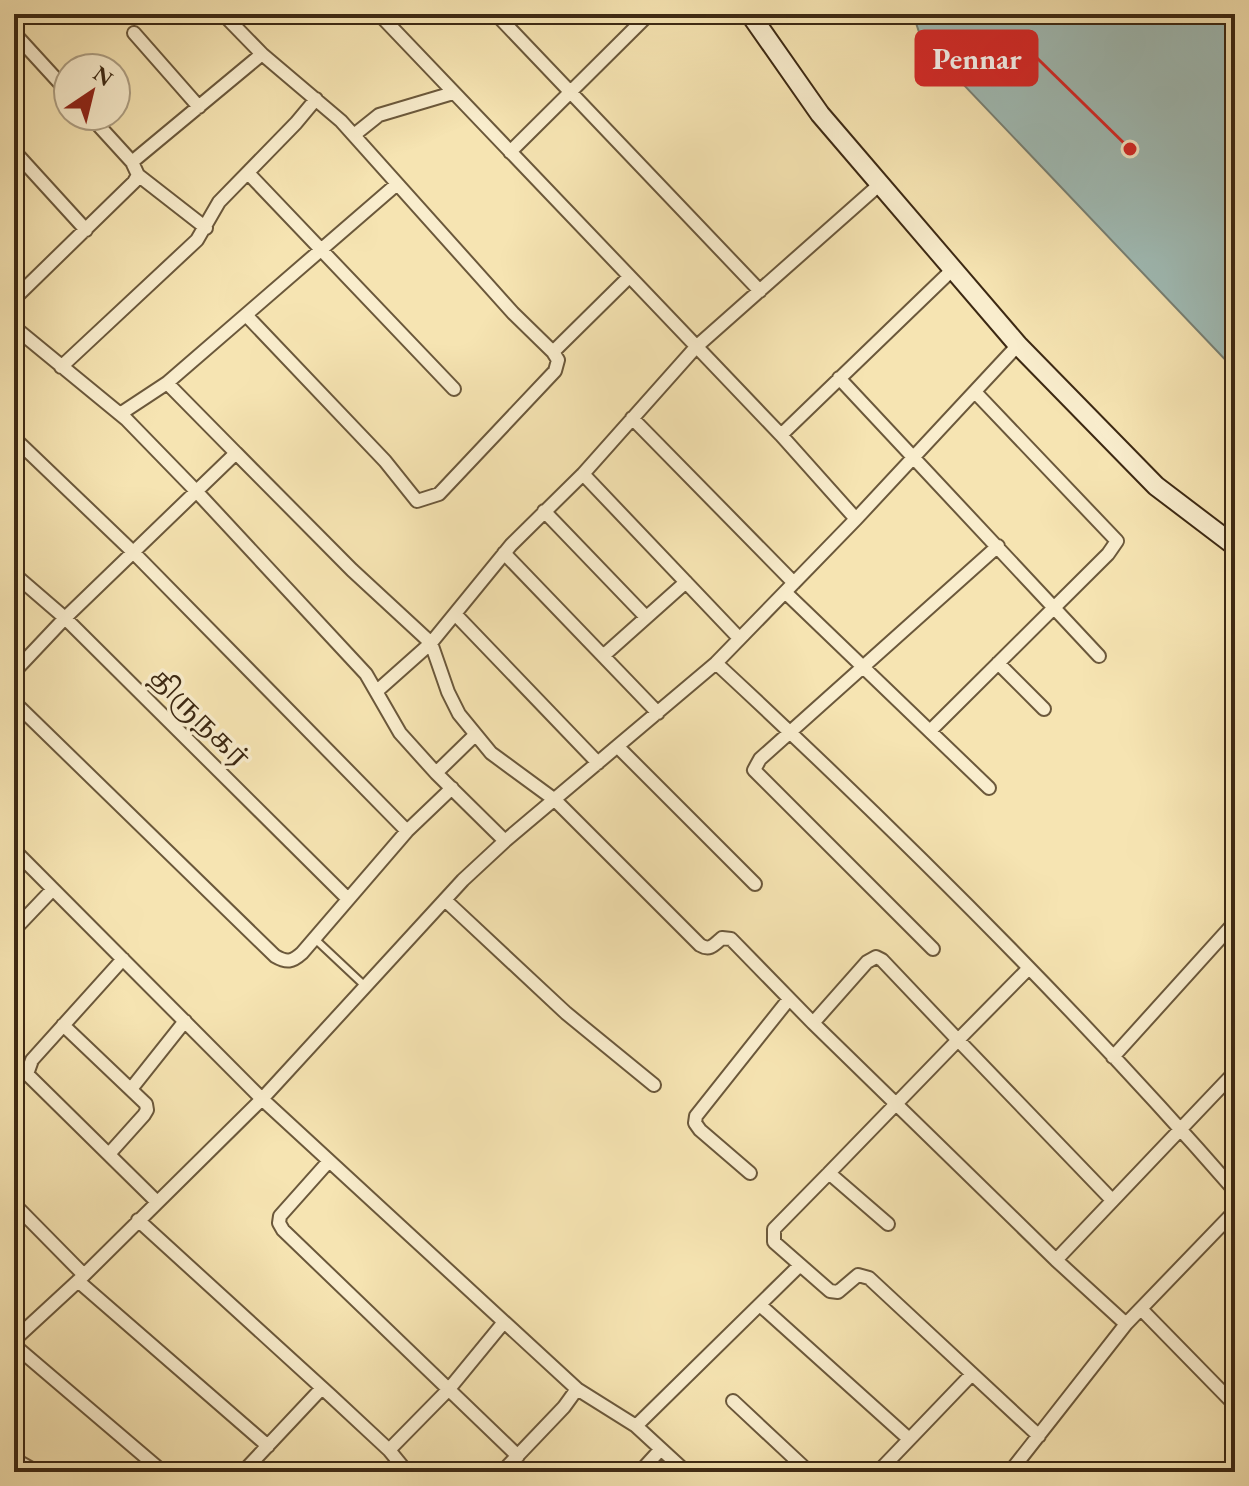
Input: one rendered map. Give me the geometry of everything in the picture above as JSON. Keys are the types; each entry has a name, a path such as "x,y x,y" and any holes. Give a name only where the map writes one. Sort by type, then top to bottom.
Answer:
{"main road":[{"path":"750,14 820,114 1018,345 1156,486 1235,546"}],"street":[{"path":"223,14 262,54 354,135 558,360 555,371 439,494 417,501 385,461 247,316"},
{"path":"379,14 781,435 856,519"},
{"path":"496,14 760,291"},
{"path":"510,152 649,14"},
{"path":"14,33 52,75"},
{"path":"134,33 199,107"},
{"path":"14,299 134,182 135,168 199,107 262,54"},
{"path":"354,135 379,115 453,93"},
{"path":"61,367 182,256 206,228 219,202 316,99"},
{"path":"104,132 135,168 206,228"},
{"path":"14,151 86,230"},
{"path":"248,173 454,389"},
{"path":"120,414 167,383 397,184"},
{"path":"377,691 431,643 504,553 583,474 696,347 879,185"},
{"path":"781,435 952,270"},
{"path":"553,352 629,277"},
{"path":"14,327 120,414 197,492 366,674 400,733 505,841"},
{"path":"163,1472 14,1343 262,1099 445,900 505,841 716,663 1018,345"},
{"path":"839,378 1099,656"},
{"path":"167,383 352,570 431,643 459,714 491,753 555,800 700,945 706,949 722,938 731,939 1056,1260 1126,1324"},
{"path":"930,731 1115,547 1117,541 975,392"},
{"path":"632,418 864,667 989,788"},
{"path":"14,438 133,552 407,831"},
{"path":"14,672 65,618 236,453"},
{"path":"583,474 739,638"},
{"path":"544,511 646,617"},
{"path":"933,949 754,770 755,764 998,546"},
{"path":"504,553 658,713"},
{"name":"திருநகர்","path":"14,574 65,618 348,899"},
{"path":"603,656 686,582"},
{"path":"456,615 598,763"},
{"path":"716,663 791,732 1029,968 1180,1127 1235,1191"},
{"path":"998,663 1044,709"},
{"path":"14,702 275,956 285,962 294,960 407,831 452,788"},
{"path":"436,773 475,735"},
{"path":"618,747 755,884"},
{"path":"14,850 262,1099 577,1389 636,1426 686,1472"},
{"path":"14,930 53,889"},
{"path":"445,900 566,1013 654,1085"},
{"path":"1113,1057 1235,922"},
{"path":"813,1023 867,962 876,957 882,960 1112,1200"},
{"path":"14,1081 27,1074 32,1060 123,959"},
{"path":"1029,968 774,1229 774,1242 830,1291 838,1292 858,1275 869,1278 1039,1436"},
{"path":"750,1173 700,1130 695,1123 696,1116 789,999"},
{"path":"131,1089 185,1021"},
{"path":"63,1025 146,1104 147,1110 109,1154"},
{"path":"1056,1260 1235,1072"},
{"path":"27,1074 156,1201"},
{"path":"329,1161 285,1208 279,1223 283,1230 518,1456"},
{"path":"829,1173 888,1224"},
{"path":"14,1204 81,1278 268,1446"},
{"path":"1010,1472 1126,1324 1235,1211"},
{"path":"138,1220 389,1450 407,1472"},
{"path":"636,1426 799,1266"},
{"path":"760,1305 909,1439"},
{"path":"1141,1309 1235,1405"},
{"path":"389,1450 449,1389 504,1322"},
{"path":"878,1472 972,1374"},
{"path":"243,1472 322,1388"},
{"path":"502,1472 577,1389"},
{"path":"733,1401 809,1472"},
{"path":"640,1472 661,1449"},
{"path":"14,1468 21,1463 27,1464 37,1472"}],"lane":[{"path":"314,938 365,986"}],"water":[{"path":"913,14 1235,14 1235,370 922,41"}],"place":[{"name":"Pennar","path":"1130,149"}]}
